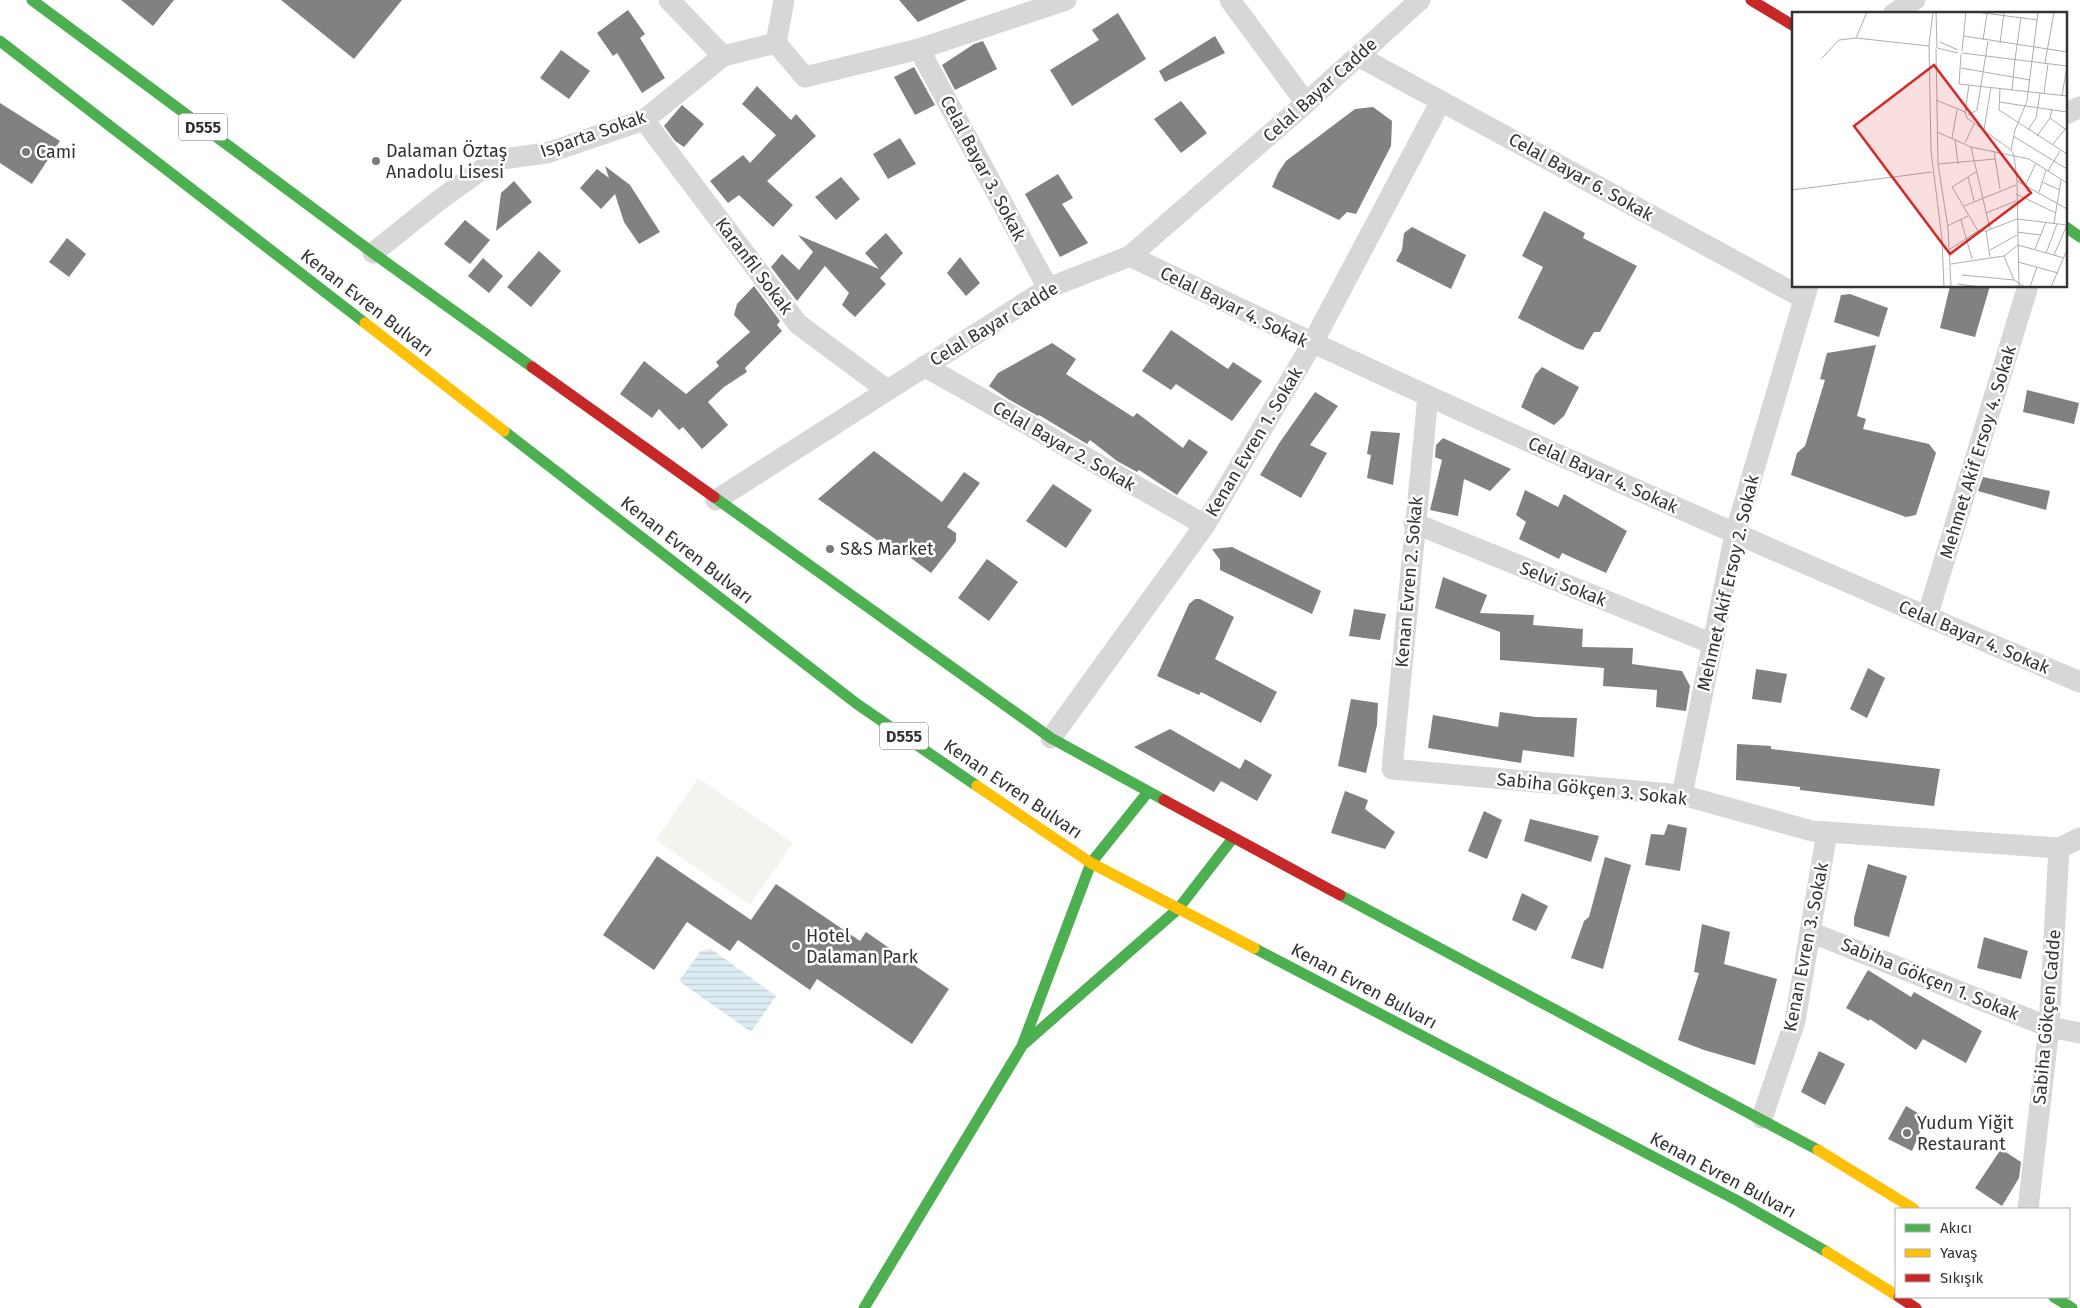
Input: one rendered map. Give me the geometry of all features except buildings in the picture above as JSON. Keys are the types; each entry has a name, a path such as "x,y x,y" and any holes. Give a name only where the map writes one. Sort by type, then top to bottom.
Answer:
{"main road":[{"name":"D555","path":"32,0 373,253 1051,738 1233,838 1794,1135 1912,1208"},
{"path":"1751,0 1792,25"},
{"name":"Kenan Evren Bulvarı","path":"0,41 858,704 1090,863 1738,1201 1858,1269 1895,1294"},
{"path":"2068,228 2080,237"},
{"path":"864,1308 1022,1046 1090,863 1148,792"},
{"path":"1022,1046 1178,909 1233,838"},
{"name":"Kenan Evren Bulvarı","path":"1901,1298 1916,1308"},
{"path":"2056,1298 2072,1308"}],"street":[{"path":"669,0 723,56"},
{"path":"784,0 776,43 805,77 919,49 1064,0"},
{"path":"1230,0 1306,103"},
{"name":"Celal Bayar Cadde","path":"716,500 1048,288 1130,256 1306,103 1420,0"},
{"path":"1896,12 1915,0"},
{"name":"Isparta Sokak","path":"373,253 438,201 495,160 547,153 644,120 723,56 776,43"},
{"name":"Celal Bayar 3. Sokak","path":"919,49 1048,288"},
{"name":"Celal Bayar 6. Sokak","path":"1358,56 1792,285"},
{"name":"Kenan Evren 1. Sokak","path":"1051,738 1205,525 1312,344 1441,101"},
{"path":"2068,113 2080,107"},
{"name":"Karanfil Sokak","path":"644,120 798,324 887,390"},
{"name":"Celal Bayar 4. Sokak","path":"1130,256 1312,344 1735,534 2080,682"},
{"name":"Mehmet Akif Ersoy 4. Sokak","path":"1927,617 2027,288"},
{"name":"Mehmet Akif Ersoy 2. Sokak","path":"1682,796 1735,534 1805,292"},
{"name":"Celal Bayar 2. Sokak","path":"924,366 1205,525"},
{"name":"Kenan Evren 2. Sokak","path":"1392,769 1414,523 1428,396"},
{"name":"Selvi Sokak","path":"1414,523 1713,644"},
{"name":"Sabiha Gökçen 3. Sokak","path":"1392,769 1682,796 1812,831 2059,848"},
{"name":"Kenan Evren 3. Sokak","path":"1762,1118 1795,1021 1828,832"},
{"path":"2059,848 2080,838"},
{"name":"Sabiha Gökçen Cadde","path":"2028,1208 2049,1026 2059,848"},
{"name":"Sabiha Gökçen 1. Sokak","path":"1810,932 2049,1026 2080,1033"}],"shaded area":[{"path":"698,778 793,843 750,905 656,840"},
{"path":"711,949 776,996 751,1032 679,981 701,951"}],"traffic: fast":[{"path":"32,0 373,253 532,367"},
{"path":"0,41 365,323"},
{"path":"2068,228 2080,237"},
{"path":"504,431 857,704 977,786"},
{"path":"714,497 1051,738 1164,800"},
{"path":"1091,863 1148,792"},
{"path":"1178,909 1233,838"},
{"path":"864,1308 1022,1046 1091,863"},
{"path":"1340,895 1818,1150"},
{"path":"1025,1043 1178,909"},
{"path":"1254,948 1738,1201 1827,1252"},
{"path":"2056,1298 2072,1308"}],"traffic: slow":[{"path":"365,323 504,431"},
{"path":"977,786 1091,863 1254,948"},
{"path":"1818,1150 1912,1208"},
{"path":"1827,1252 1895,1294"}],"traffic: jam":[{"path":"1751,0 1792,25"},
{"path":"532,367 714,497"},
{"path":"1164,800 1340,895"},
{"path":"1901,1298 1916,1308"}],"place":[{"name":"Cami","path":"26,152"},
{"name":"Dalaman Öztaş Anadolu Lisesi","path":"376,161"},
{"name":"S&S Market","path":"830,549"},
{"name":"Hotel Dalaman Park","path":"796,946"},
{"name":"Yudum Yiğit Restaurant","path":"1907,1133"}]}
